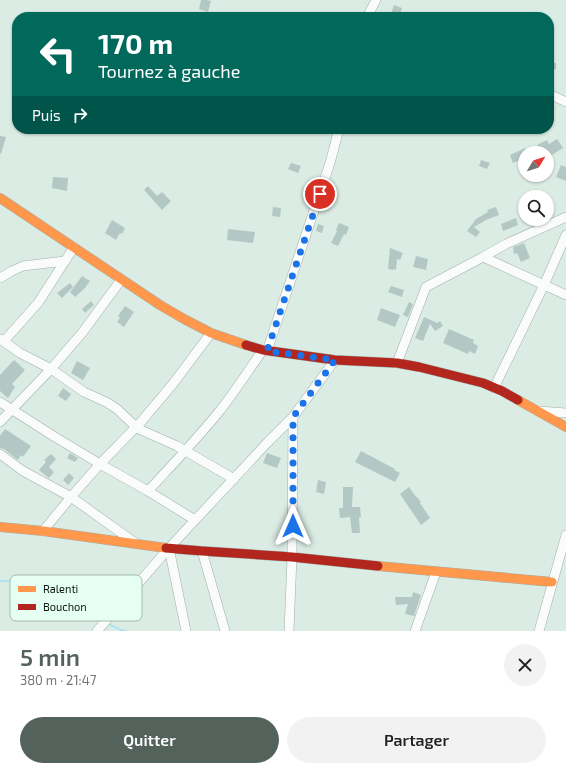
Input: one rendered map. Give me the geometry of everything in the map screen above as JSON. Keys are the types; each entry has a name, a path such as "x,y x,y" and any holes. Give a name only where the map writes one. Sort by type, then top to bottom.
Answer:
{"street":[{"path":"370,12 376,0"},
{"path":"554,96 566,102"},
{"path":"148,491 185,452 218,413 265,350 330,163 338,134"},
{"path":"0,198 164,307 211,333 265,350 335,360 397,363 483,382 566,426"},
{"path":"397,363 425,288 506,244 566,217"},
{"path":"494,388 544,285 566,235"},
{"path":"74,247 38,303 2,340 20,353 51,369 84,392 108,403 117,409 136,427 177,446 234,479"},
{"path":"483,257 566,294"},
{"path":"0,278 23,266 65,261"},
{"path":"0,422 51,369 86,328 122,280"},
{"path":"42,531 100,464 136,427 172,385 211,333"},
{"path":"142,579 195,520 293,417 335,360"},
{"path":"0,402 55,437 195,520"},
{"path":"538,411 566,413"},
{"path":"289,631 292,556 293,417"},
{"path":"0,454 23,471 71,497 137,544"},
{"path":"0,527 42,531 169,548 292,556 436,572 552,582"},
{"path":"539,631 566,535"},
{"path":"169,548 186,631"},
{"path":"202,551 226,631"},
{"path":"415,631 436,572"},
{"path":"97,631 106,621"}],"building":[{"path":"201,0 211,1 208,12 199,9"},
{"path":"394,5 402,8 401,12 392,12"},
{"path":"554,63 556,63 556,69 554,69"},
{"path":"0,136 6,137 1,154 0,153"},
{"path":"557,139 563,148 554,154 554,146 537,145 547,140 549,144"},
{"path":"518,151 518,161 513,163 510,155"},
{"path":"481,160 490,163 487,169 479,166"},
{"path":"291,163 301,166 298,173 288,169"},
{"path":"561,165 566,167 566,181 556,177"},
{"path":"53,177 68,178 67,191 52,188"},
{"path":"148,186 157,196 162,192 171,201 162,210 144,190"},
{"path":"273,207 281,208 280,217 272,216"},
{"path":"496,207 499,215 474,227 480,232 476,237 467,231 476,219 488,212 487,210"},
{"path":"516,218 518,225 503,231 501,224"},
{"path":"112,220 125,228 116,240 105,233"},
{"path":"339,223 349,227 346,235 344,234 338,246 331,243"},
{"path":"318,224 324,226 322,233 316,231"},
{"path":"228,229 255,232 253,243 227,240"},
{"path":"524,243 530,258 521,262 517,253 514,254 513,247"},
{"path":"390,248 403,253 400,260 397,259 396,270 388,269"},
{"path":"416,256 428,259 426,270 413,267"},
{"path":"82,276 90,281 75,297 70,292"},
{"path":"70,283 73,287 62,298 57,293"},
{"path":"391,286 404,290 402,297 388,292"},
{"path":"91,301 94,305 85,313 82,309"},
{"path":"409,302 413,304 408,317 403,315"},
{"path":"125,306 134,312 124,327 117,322 120,318 118,316"},
{"path":"381,308 400,315 395,327 377,320"},
{"path":"424,317 437,323 440,321 443,326 435,331 430,324 423,341 415,338"},
{"path":"449,329 474,340 473,343 478,346 475,354 469,351 468,354 443,343"},
{"path":"14,360 25,370 12,384 15,387 8,398 0,391 0,375"},
{"path":"77,361 90,368 83,380 71,373"},
{"path":"63,388 71,394 66,401 58,396"},
{"path":"5,429 31,446 23,457 21,455 18,460 4,449 0,448 0,436"},
{"path":"361,451 400,473 395,482 355,462"},
{"path":"70,453 78,458 75,462 67,458"},
{"path":"267,453 281,458 277,468 263,463"},
{"path":"51,454 56,459 49,467 54,472 49,478 39,470 46,462 44,460"},
{"path":"69,473 74,478 68,485 63,480"},
{"path":"318,480 326,482 324,494 316,492"},
{"path":"343,487 353,487 352,507 360,507 360,533 352,533 350,517 340,518 339,508 343,508"},
{"path":"409,487 421,502 420,503 430,518 421,525 400,494"},
{"path":"413,592 421,595 414,616 405,614 408,604 396,605 395,597 412,597"}],"waterway":[{"path":"0,581 10,581"},
{"path":"108,624 126,631"}],"traffic: slow":[{"path":"0,198 160,305 211,333 246,345"},
{"path":"518,400 566,427"},
{"path":"0,527 43,531 166,548"},
{"path":"378,566 552,582"}],"traffic: jam":[{"path":"246,345 263,350 335,360 397,363 419,367 483,383 518,400"},
{"path":"166,548 292,557 378,566"}],"route":[{"path":"293,526 293,417 335,360 267,351 320,194"}]}
